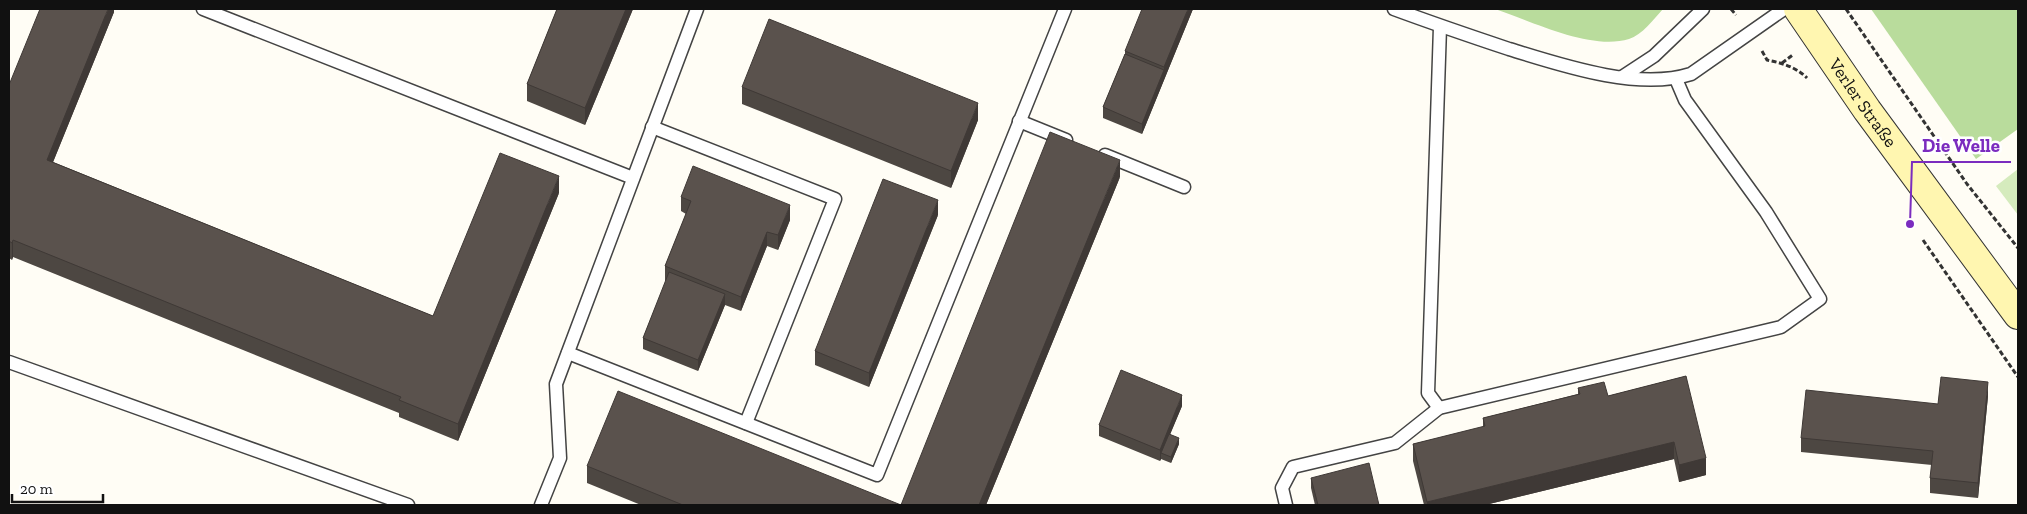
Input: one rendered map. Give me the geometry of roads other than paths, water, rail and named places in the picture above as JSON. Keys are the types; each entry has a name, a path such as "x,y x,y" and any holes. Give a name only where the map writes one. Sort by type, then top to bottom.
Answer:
{"main road":[{"name":"Verler Straße","path":"1798,9 1867,110 2018,315"}],"lane":[{"path":"203,9 633,178"},
{"path":"541,505 560,458 556,384 697,9"},
{"path":"568,353 877,475 1065,9"},
{"path":"1394,9 1440,26 1580,71 1622,77 1676,79 1691,74 1784,9"},
{"path":"1622,77 1654,56 1703,9"},
{"path":"1439,408 1428,393 1440,26"},
{"path":"1286,505 1282,488 1293,467 1395,442 1439,408 1781,327 1820,299 1766,212 1685,100 1676,79"},
{"path":"1020,121 1074,143"},
{"path":"652,127 835,199 746,423"},
{"path":"1093,150 1184,187"},
{"path":"9,362 408,505"}],"place":[{"name":"Die Welle","path":"1910,224"}]}
